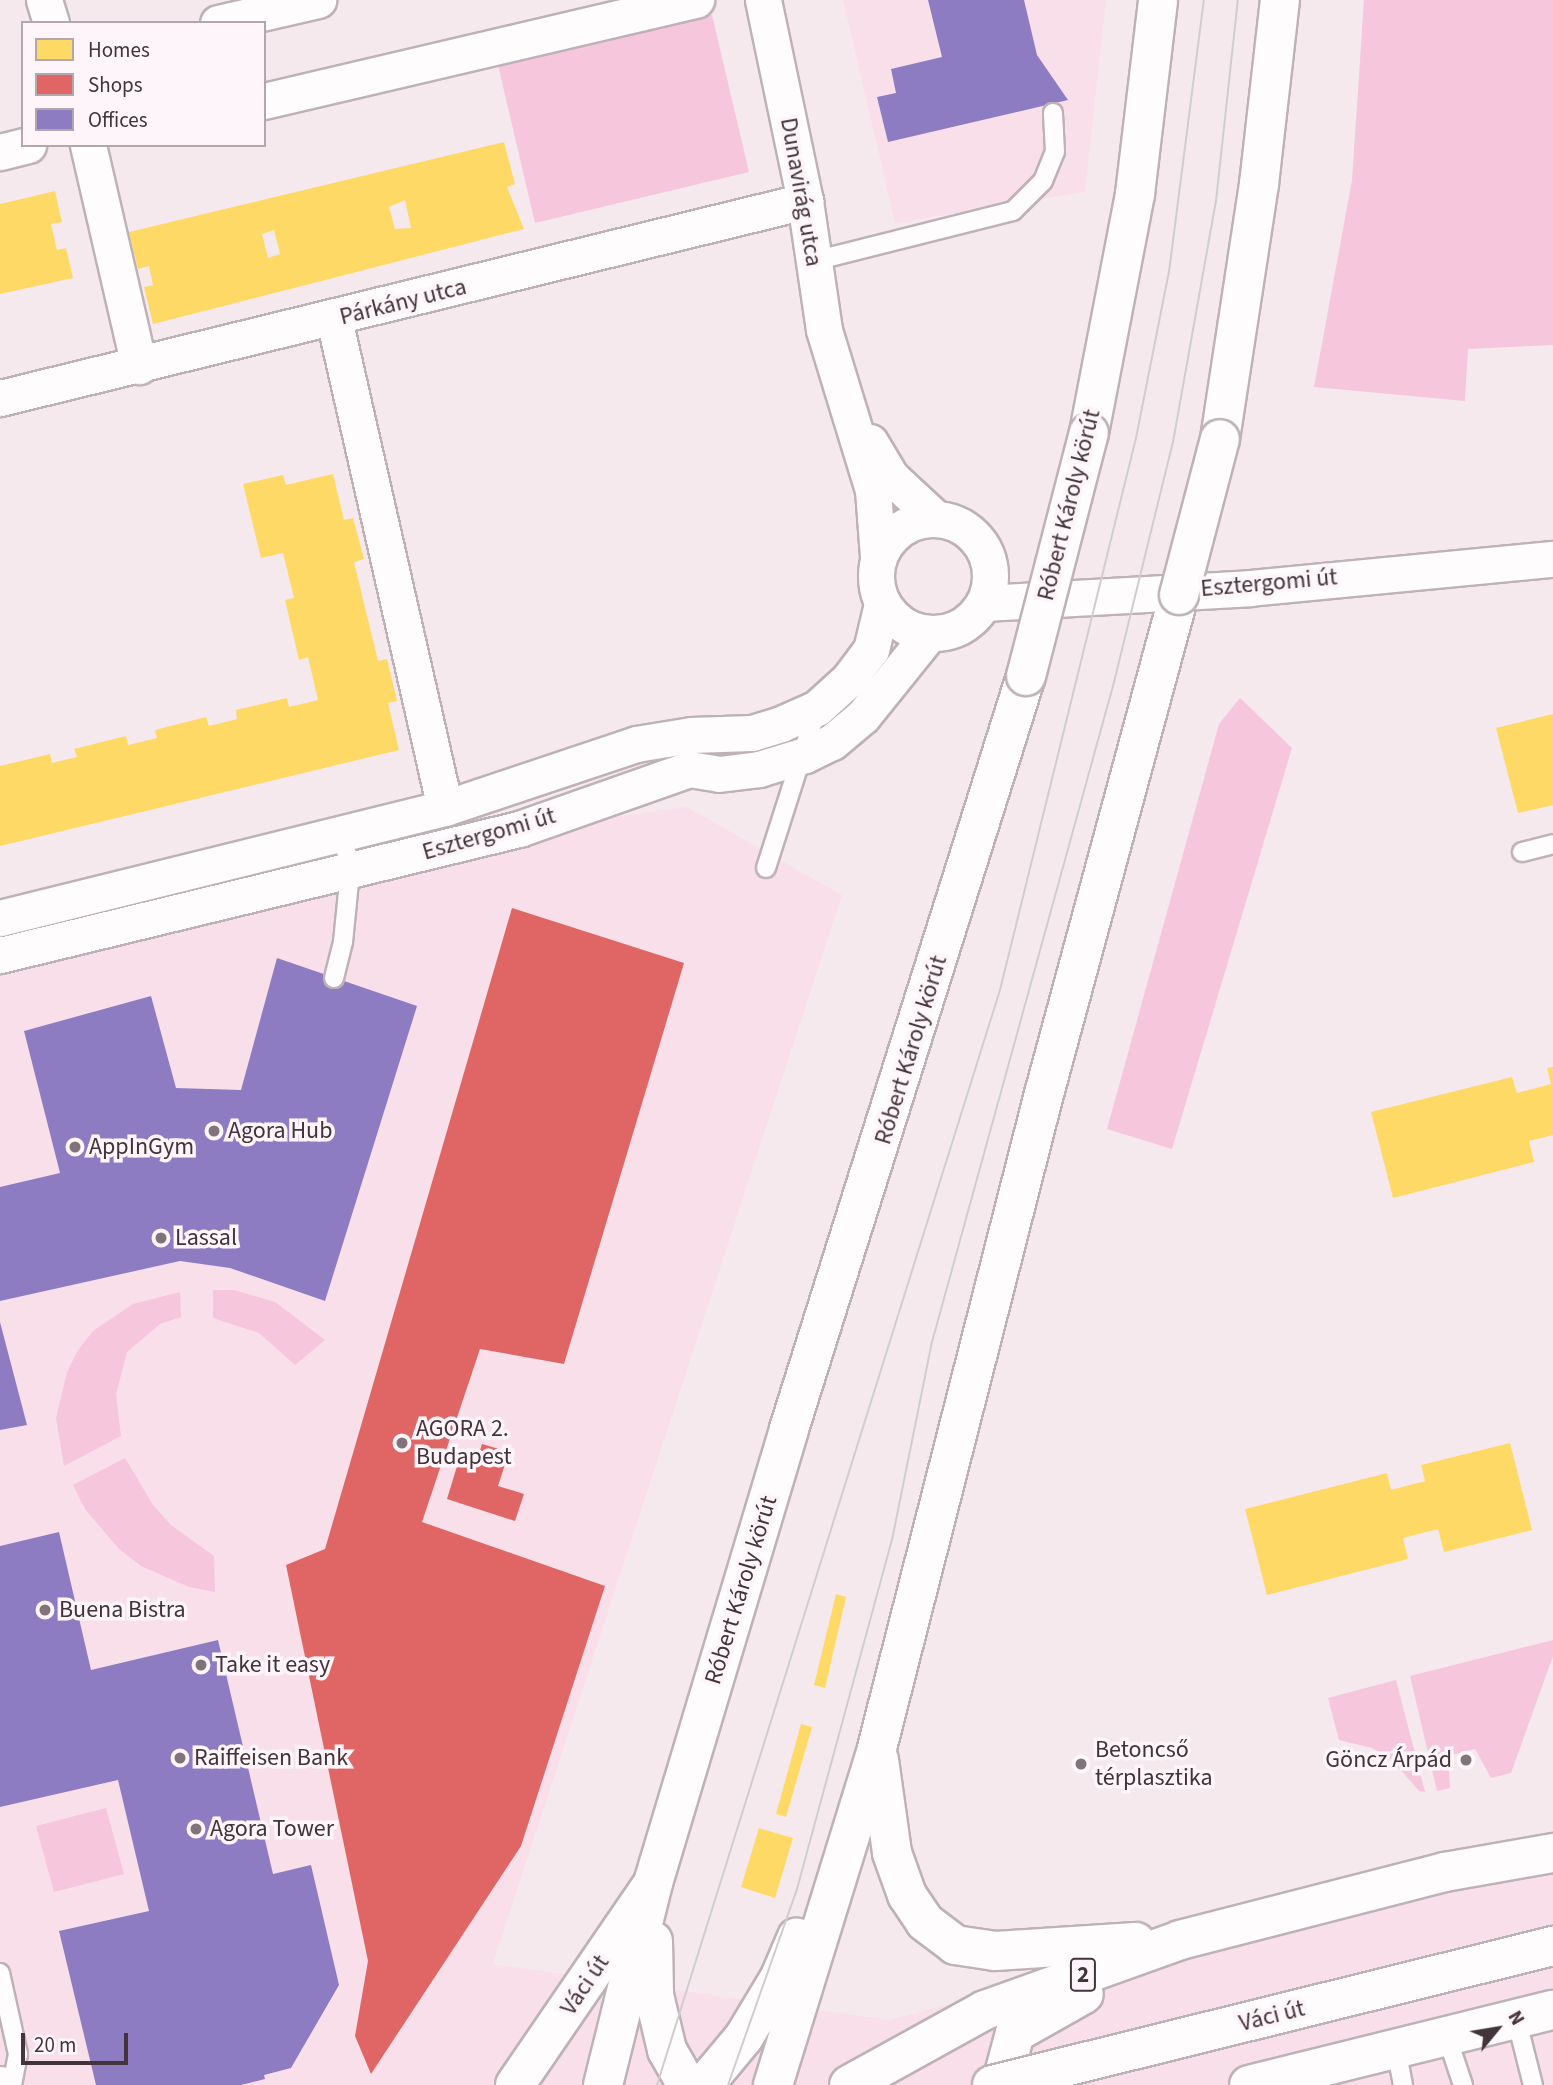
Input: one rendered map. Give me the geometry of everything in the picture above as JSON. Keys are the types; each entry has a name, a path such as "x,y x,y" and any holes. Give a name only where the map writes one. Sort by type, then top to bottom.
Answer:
{"main road":[{"name":"Róbert Károly körút","path":"603,2085 653,1883 789,1429 1026,676 1089,433 1135,194 1158,0"},
{"path":"773,2085 877,1748 1044,1094 1220,439 1259,184 1280,0"},
{"path":"877,1748 892,1853 906,1895 925,1922 955,1945 995,1951 1180,1940"},
{"path":"704,2085 744,2037 780,1977 877,1748"},
{"name":"2","path":"849,2085 985,2010 1180,1940 1445,1872 1553,1853"},
{"path":"653,1883 654,1995 667,2050 687,2085"},
{"name":"Váci út","path":"515,2085 653,1883"},
{"path":"1009,2085 1004,2074 1015,2033 1180,1940"},
{"name":"Váci út","path":"992,2085 1553,1946"},
{"path":"1250,2085 1399,2067 1447,2037 1553,2010"}],"street":[{"path":"44,0 50,21"},
{"path":"266,101 696,0"},
{"name":"Dunavirág utca","path":"763,0 805,201 837,384 873,490 878,555"},
{"path":"226,21 304,2"},
{"path":"0,152 21,147"},
{"path":"88,147 139,366"},
{"name":"Párkány utca","path":"0,398 334,319 805,201"},
{"name":"Esztergomi út","path":"334,319 444,808"},
{"name":"Dunavirág utca","path":"837,384 891,477 935,518"},
{"path":"878,555 901,528 935,518 966,529 986,555 990,571 984,603 970,620 951,631 929,634 902,625 882,604"},
{"name":"Esztergomi út","path":"0,918 444,808 636,744 691,735 752,733 817,708 872,650 882,604 875,580 878,555"},
{"name":"Esztergomi út","path":"984,603 1250,587 1553,559"},
{"name":"Esztergomi út","path":"0,955 519,829 689,769 719,774 759,769 805,755 832,742 863,716 929,634"}],"lane":[{"path":"814,261 1013,211 1043,181 1055,152 1053,113"},
{"path":"766,868 805,755 817,708"},
{"path":"334,978 343,942 350,872 343,835"},
{"path":"1521,852 1553,844"},
{"path":"0,1973 18,2054 12,2085"},
{"path":"1516,2018 1533,2085"},
{"path":"1447,2037 1463,2085"}],"shaded area":[{"path":"843,0 1106,0 1085,192 895,223"},
{"path":"1364,0 1553,0 1553,345 1468,349 1465,401 1314,387 1352,180"},
{"path":"712,15 749,172 535,223 498,65"},
{"path":"1240,698 1292,748 1172,1149 1107,1129 1219,724"},
{"path":"687,807 842,895 493,1964 888,2020 1553,1851 1553,2085 0,2085 0,941 419,843"},
{"path":"213,1290 234,1290 275,1302 325,1340 295,1365 259,1333 213,1318"},
{"path":"180,1292 181,1317 160,1324 127,1352 116,1394 121,1436 64,1466 56,1418 67,1372 78,1350 93,1331 133,1304"},
{"path":"125,1458 153,1505 171,1525 214,1556 215,1592 189,1587 141,1566 119,1549 85,1509 73,1485"},
{"path":"1553,1640 1553,1656 1511,1773 1491,1778 1475,1749 1448,1756 1450,1788 1437,1791 1410,1676"},
{"path":"1396,1680 1425,1792 1419,1791 1393,1761 1372,1748 1339,1740 1328,1698"},
{"path":"106,1808 124,1874 54,1892 36,1826"}],"building: Homes":[{"path":"504,142 515,184 507,187 524,229 153,324 144,287 153,285 149,266 138,269 129,232","holes":["405,200 411,228 395,229 389,207","274,230 280,254 268,258 262,234"]},
{"path":"55,191 62,222 51,224 57,250 66,248 73,278 0,294 0,204"},
{"path":"333,474 344,520 353,518 364,559 354,562 378,661 387,659 397,701 388,703 399,750 0,846 0,766 50,754 52,763 77,757 74,749 126,736 128,745 157,738 155,730 206,717 209,726 237,719 236,710 287,698 289,707 318,700 308,657 299,660 285,600 294,598 283,553 261,558 243,484 283,475 286,485"},
{"path":"1553,714 1553,805 1518,813 1496,728"},
{"path":"1553,1067 1553,1135 1529,1141 1534,1162 1393,1198 1371,1112 1512,1077 1517,1093 1551,1084 1547,1068"},
{"path":"1510,1443 1532,1530 1444,1552 1438,1529 1403,1538 1408,1559 1267,1595 1245,1509 1387,1473 1391,1490 1425,1481 1421,1465"},
{"path":"836,1594 846,1597 825,1688 814,1685"},
{"path":"801,1724 812,1727 786,1817 776,1814"},
{"path":"759,1828 793,1838 775,1898 741,1887"}],"building: Shops":[{"name":"AGORA 2. Budapest","path":"512,908 684,963 564,1364 480,1349 422,1522 605,1586 521,1846 371,2074 355,2036 368,1961 286,1565 325,1549"},
{"path":"482,1444 509,1452 498,1486 524,1494 515,1521 447,1499 461,1453 477,1459"}],"building: Offices":[{"path":"928,0 1024,0 1037,55 1068,100 888,142 877,97 896,93 891,69 942,57"},
{"name":"Agora Hub","path":"277,958 417,1006 325,1301 230,1268 180,1261 0,1301 0,1187 60,1173 24,1031 151,996 176,1088 241,1090"},
{"path":"0,1322 27,1425 0,1430"},
{"name":"Agora Tower","path":"59,1532 91,1670 218,1640 273,1874 311,1865 339,1985 291,2068 264,2075 265,2079 241,2085 96,2085 59,1931 149,1911 118,1780 0,1807 0,1546"}],"tram line":[{"path":"657,2085 1000,990 1136,438 1169,272 1204,0"},
{"path":"728,2085 797,1889 892,1540 932,1342 1114,682 1173,442 1216,201 1238,0"}],"place":[{"name":"Agora Hub","path":"214,1131"},
{"name":"AppInGym","path":"75,1147"},
{"name":"Lassal","path":"161,1238"},
{"name":"AGORA 2. Budapest","path":"402,1443"},
{"name":"Buena Bistra","path":"45,1610"},
{"name":"Take it easy","path":"201,1665"},
{"name":"Raiffeisen Bank","path":"180,1758"},
{"name":"Göncz Árpád","path":"1466,1760"},
{"name":"Betoncső térplasztika","path":"1081,1764"},
{"name":"Agora Tower","path":"196,1829"}]}
